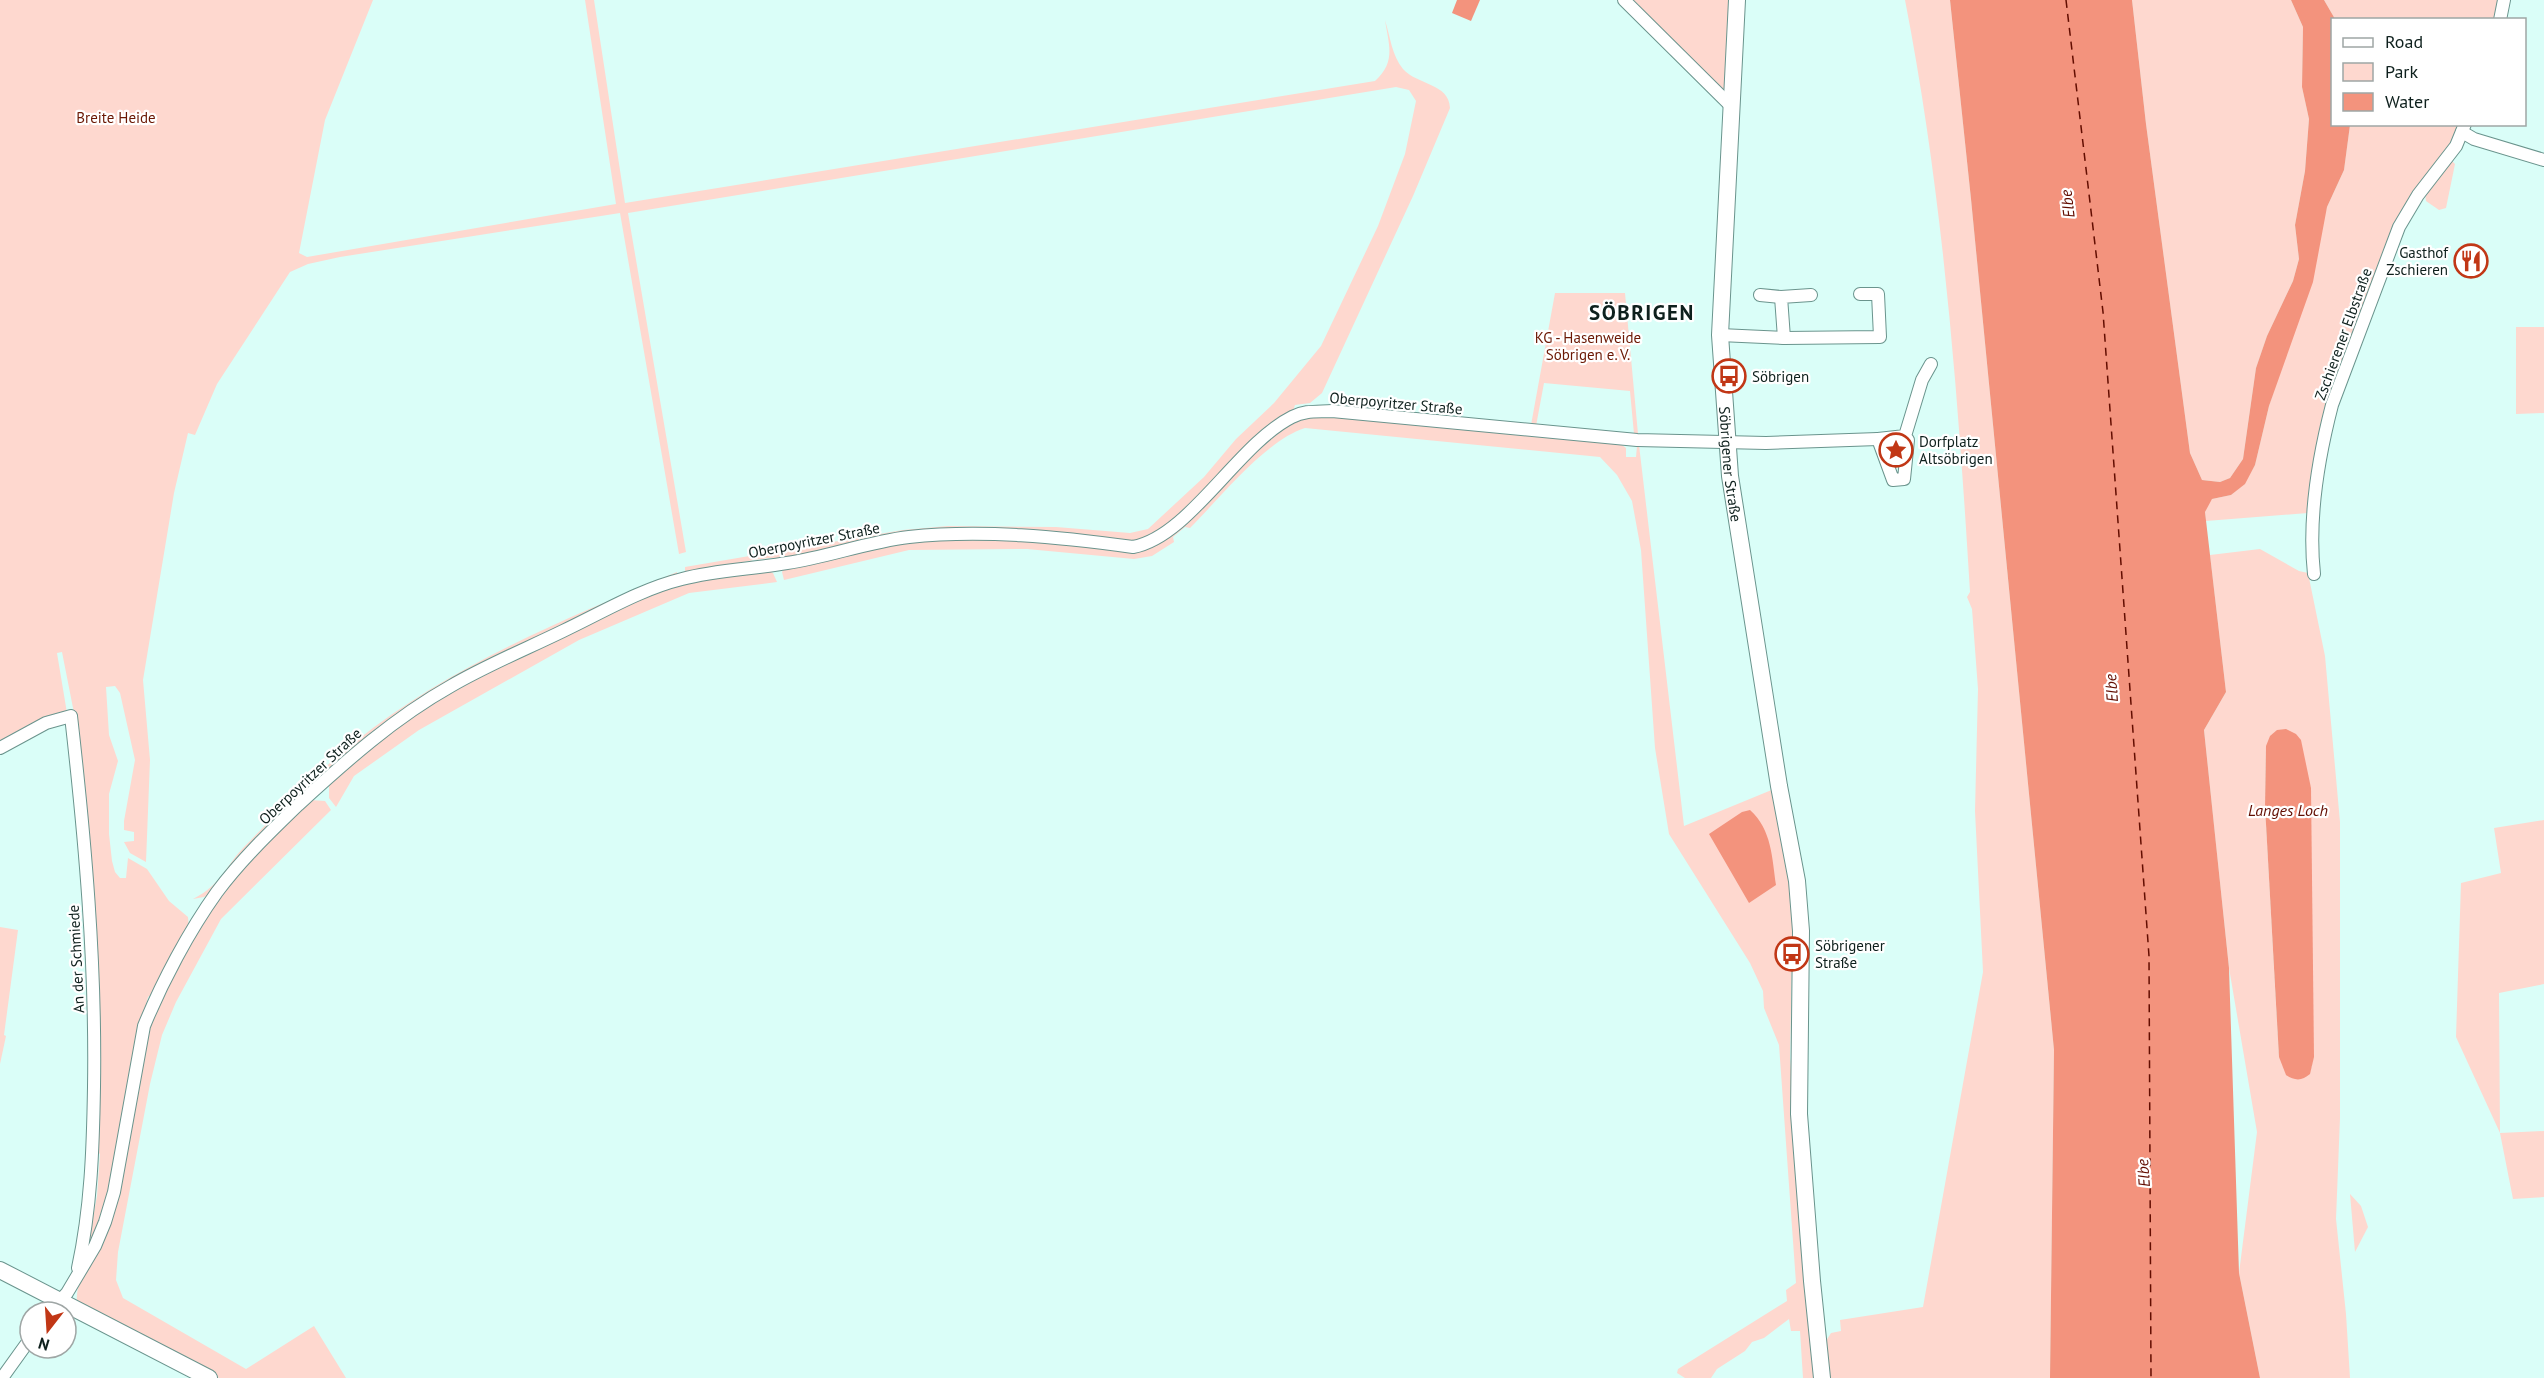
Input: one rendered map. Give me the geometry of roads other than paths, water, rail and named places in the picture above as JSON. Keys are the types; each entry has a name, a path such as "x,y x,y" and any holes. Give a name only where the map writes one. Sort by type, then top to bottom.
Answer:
{"street":[{"path":"1624,0 1731,106"},
{"name":"Söbrigener Straße","path":"1737,0 1720,335 1721,376 1729,441 1730,476 1779,786 1797,881 1801,931 1799,1114 1822,1378"},
{"path":"2500,18 2504,0"},
{"path":"2464,128 2474,139 2544,160"},
{"name":"Zschierener Elbstraße","path":"2314,574 2311,550 2312,524 2323,443 2332,405 2399,227 2418,195 2456,146 2464,128"},
{"path":"1720,335 1784,338 1880,337 1878,294 1860,294"},
{"path":"1760,295 1781,297 1811,295"},
{"path":"1781,297 1784,338"},
{"path":"1878,439 1893,480 1905,479 1908,440 1905,436 1922,380 1931,364"},
{"name":"Oberpoyritzer Straße","path":"62,1300 68,1293 95,1246 105,1222 114,1192 144,1026 152,1006 200,917 245,859 361,747 411,711 451,686 488,667 651,590 682,579 785,564 907,537 950,534 987,535 1141,546 1165,533 1270,432 1291,417 1301,413 1332,411 1637,440 1766,443 1905,436"},
{"name":"An der Schmiede","path":"0,748 46,723 71,716 83,825 93,984 94,1062 92,1185 76,1278"},
{"path":"0,1270 45,1300"},
{"path":"78,1318 209,1378"},
{"path":"2,1377 18,1355"}],"water":[{"path":"1457,0 1480,0 1471,21 1452,13"},
{"name":"Elbe","path":"1950,0 2132,0 2146,124 2190,453 2202,480 2220,482 2230,478 2243,459 2256,368 2267,336 2293,281 2299,259 2295,225 2305,171 2309,119 2302,87 2303,27 2291,0 2324,0 2334,18 2331,18 2331,126 2350,126 2344,170 2327,207 2313,282 2269,406 2255,465 2245,484 2231,495 2212,499 2205,512 2226,692 2204,730 2229,968 2239,1273 2260,1378 2050,1378 2054,1050"},
{"name":"Langes Loch","path":"2286,729 2296,734 2301,740 2311,788 2314,1057 2310,1074 2298,1079 2286,1075 2279,1057 2265,806 2266,746 2270,736 2277,730"},
{"path":"1750,810 1767,835 1776,885 1749,903 1709,834 1742,812"}],"place":[{"name":"Gasthof Zschieren","path":"2471,261"},
{"name":"Söbrigen","path":"1729,376"},
{"name":"Dorfplatz Altsöbrigen","path":"1896,450"},
{"name":"Söbrigener Straße","path":"1792,954"}],"district":[{"name":"SÖBRIGEN","path":"1642,312"}],"park label":[{"name":"Breite Heide","path":"116,117"},
{"name":"KG - Hasenweide Söbrigen e. V.","path":"1588,346"}]}
